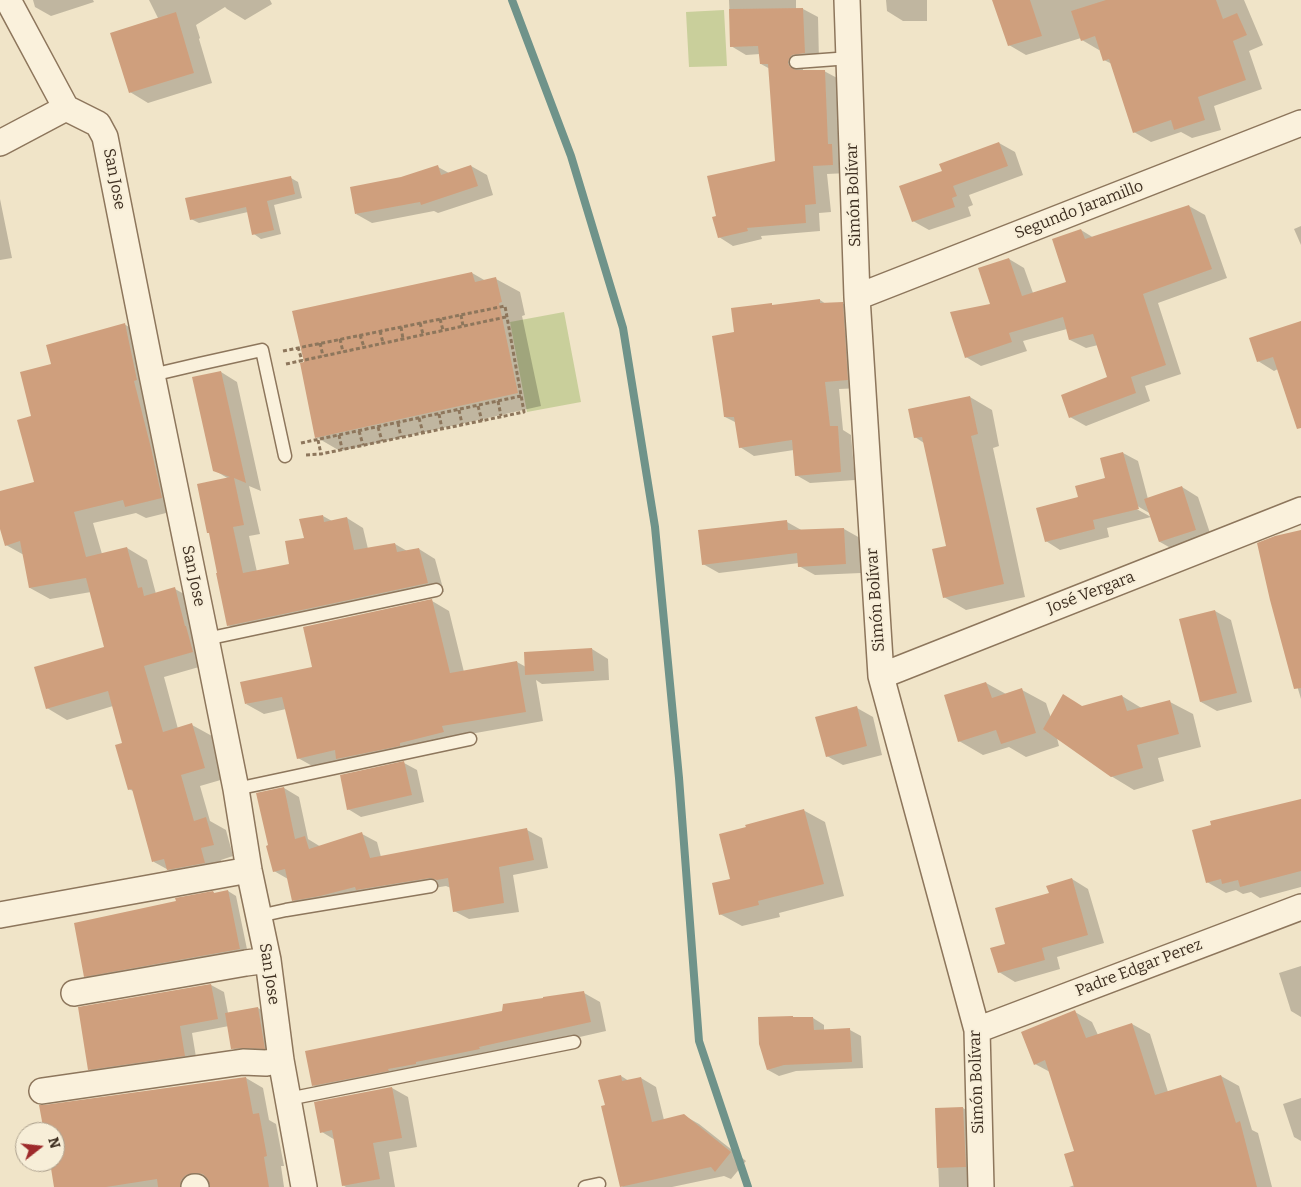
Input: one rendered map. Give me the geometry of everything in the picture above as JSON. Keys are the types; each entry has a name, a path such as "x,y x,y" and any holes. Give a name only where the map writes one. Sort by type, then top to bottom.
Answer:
{"street":[{"path":"0,143 66,108 8,0"},
{"name":"Simón Bolívar","path":"847,0 857,297 881,676 977,1030 981,1187"},
{"name":"San Jose","path":"66,108 98,124 106,137 236,789 249,870 268,960 281,1060 304,1187"},
{"name":"Segundo Jaramillo","path":"857,297 1301,123"},
{"name":"José Vergara","path":"881,676 1301,510"},
{"path":"0,915 249,870"},
{"name":"Padre Edgar Perez","path":"977,1030 1301,907"},
{"path":"74,994 268,960"},
{"path":"42,1091 243,1062 266,1063 281,1060"}],"lane":[{"path":"796,62 850,58"},
{"path":"152,375 262,350 284,452"},
{"path":"206,638 436,590"},
{"path":"236,789 470,740"},
{"path":"259,916 431,886"},
{"path":"288,1099 574,1042"},
{"path":"585,1187 599,1184"}],"path":[{"path":"262,355 504,306 524,412 321,454 284,452"},
{"path":"461,315 463,326"},
{"path":"266,368 506,317"},
{"path":"440,319 443,330"},
{"path":"420,323 423,334"},
{"path":"401,327 404,339"},
{"path":"380,331 383,343"},
{"path":"360,335 364,347"},
{"path":"340,339 343,352"},
{"path":"320,343 323,356"},
{"path":"298,347 302,361"},
{"path":"284,452 339,435 521,396"},
{"path":"498,401 501,416"},
{"path":"478,406 482,421"},
{"path":"459,410 462,424"},
{"path":"439,414 442,428"},
{"path":"419,418 422,433"},
{"path":"398,422 401,437"},
{"path":"378,427 382,441"},
{"path":"359,431 363,445"},
{"path":"339,435 342,449"},
{"path":"318,440 321,454"}],"green space":[{"path":"724,10 727,66 689,67 686,12"},
{"path":"564,312 581,402 527,412 510,322"}],"building":[{"path":"992,0 1030,0 1042,36 1008,46"},
{"path":"1106,0 1216,0 1223,19 1237,13 1247,35 1233,41 1246,80 1198,97 1205,120 1174,130 1171,120 1133,133 1109,59 1103,61 1095,36 1081,41 1071,11"},
{"path":"803,8 805,53 792,55 788,63 790,67 796,70 825,70 828,144 832,144 833,165 813,166 816,204 805,205 806,223 747,228 748,231 718,238 712,217 716,216 707,176 775,161 768,64 760,64 758,46 730,47 729,9"},
{"path":"176,12 194,73 129,93 110,33"},
{"path":"999,142 1008,166 953,186 957,196 952,198 955,207 912,222 899,186 942,171 939,164"},
{"path":"438,165 441,175 471,165 478,186 421,205 420,202 355,214 350,187 401,177"},
{"path":"291,176 295,194 267,201 274,230 252,235 246,207 190,220 185,198"},
{"path":"1189,205 1212,269 1143,294 1166,365 1131,377 1136,393 1069,418 1061,395 1107,377 1093,334 1069,340 1063,317 1009,333 1012,342 965,358 950,312 990,304 978,268 1009,258 1022,296 1066,282 1052,239 1081,229 1085,239"},
{"path":"472,272 475,282 496,277 502,302 499,303 518,393 315,438 300,363 304,362 292,311"},
{"path":"820,299 820,303 843,302 848,380 825,382 830,426 838,426 841,472 795,476 792,440 739,448 734,417 724,417 712,336 734,332 731,308"},
{"path":"1301,321 1301,428 1297,429 1273,357 1257,362 1249,338"},
{"path":"125,323 137,380 134,381 162,498 125,507 123,500 74,512 86,557 127,547 138,588 142,587 144,596 175,587 193,652 144,666 163,732 192,723 205,768 181,775 194,821 206,817 214,845 201,848 205,863 167,870 164,859 152,862 132,789 128,790 115,745 122,743 108,691 46,709 34,667 104,647 86,578 29,588 20,541 5,546 0,529 0,491 34,482 17,420 31,416 20,372 51,364 46,345"},
{"path":"221,371 246,483 234,478 244,525 233,527 243,573 289,564 285,541 304,538 299,519 323,515 324,522 347,517 354,550 395,543 397,552 419,548 428,583 227,626 209,533 207,533 197,484 230,477 213,471 192,377"},
{"path":"970,396 978,434 971,436 1004,584 943,598 932,549 946,546 922,437 914,438 908,409"},
{"path":"1123,452 1139,509 1093,520 1095,529 1045,542 1036,508 1078,497 1075,486 1105,478 1100,458"},
{"path":"1182,486 1196,530 1159,542 1144,499"},
{"path":"787,520 788,530 844,528 846,564 798,567 797,553 702,565 698,530"},
{"path":"1301,530 1301,688 1294,689 1257,543 1275,536"},
{"path":"432,599 450,673 517,661 526,712 442,726 444,732 400,743 400,746 336,759 335,750 297,759 282,697 245,704 240,682 312,667 303,627"},
{"path":"1215,610 1237,693 1200,702 1179,619"},
{"path":"592,648 594,671 525,675 524,652"},
{"path":"986,682 992,698 1022,688 1036,733 1001,744 996,730 958,742 944,695"},
{"path":"1063,694 1082,706 1122,695 1127,711 1170,700 1179,734 1137,745 1143,768 1111,777 1043,729"},
{"path":"857,706 867,746 826,757 815,717"},
{"path":"404,761 412,795 347,810 340,775"},
{"path":"284,787 295,839 305,836 309,849 362,832 370,858 527,828 534,860 499,867 504,903 453,912 448,878 437,880 430,878 356,890 355,887 292,901 285,869 273,872 256,793"},
{"path":"1301,799 1301,871 1240,887 1238,880 1222,884 1221,879 1206,883 1192,830 1211,825 1210,821"},
{"path":"804,809 824,884 758,901 759,905 719,915 712,883 730,879 719,834"},
{"path":"1072,878 1088,935 1042,948 1045,960 998,973 990,948 1005,944 995,908 1049,893 1046,886"},
{"path":"228,890 240,949 84,977 74,923 176,901 175,898"},
{"path":"211,984 218,1019 180,1026 185,1056 88,1070 78,1007"},
{"path":"584,991 591,1022 479,1047 480,1049 416,1062 416,1064 388,1069 389,1071 312,1086 305,1051 502,1011 503,1004"},
{"path":"258,1007 265,1049 231,1049 225,1013"},
{"path":"1075,1010 1086,1038 1132,1023 1155,1095 1221,1075 1236,1123 1240,1121 1257,1187 1074,1187 1064,1154 1074,1151 1045,1060 1034,1065 1021,1032"},
{"path":"758,1017 813,1017 814,1030 850,1028 852,1062 784,1065 767,1070 759,1044"},
{"path":"621,1075 622,1081 641,1077 652,1122 684,1114 731,1152 715,1172 711,1167 620,1187 601,1106 605,1105 598,1080"},
{"path":"246,1077 253,1114 259,1113 267,1156 264,1157 269,1187 210,1187 208,1179 203,1174 196,1173 186,1175 181,1180 180,1187 158,1187 157,1179 106,1187 54,1187 52,1172 65,1172 65,1122 42,1122 39,1105"},
{"path":"392,1087 402,1138 373,1143 380,1179 342,1186 332,1130 320,1133 314,1102"},
{"path":"963,1107 966,1167 937,1168 935,1108"}],"waterway":[{"path":"512,0 571,156 623,328 655,527 679,778 699,1041 748,1187"}]}
